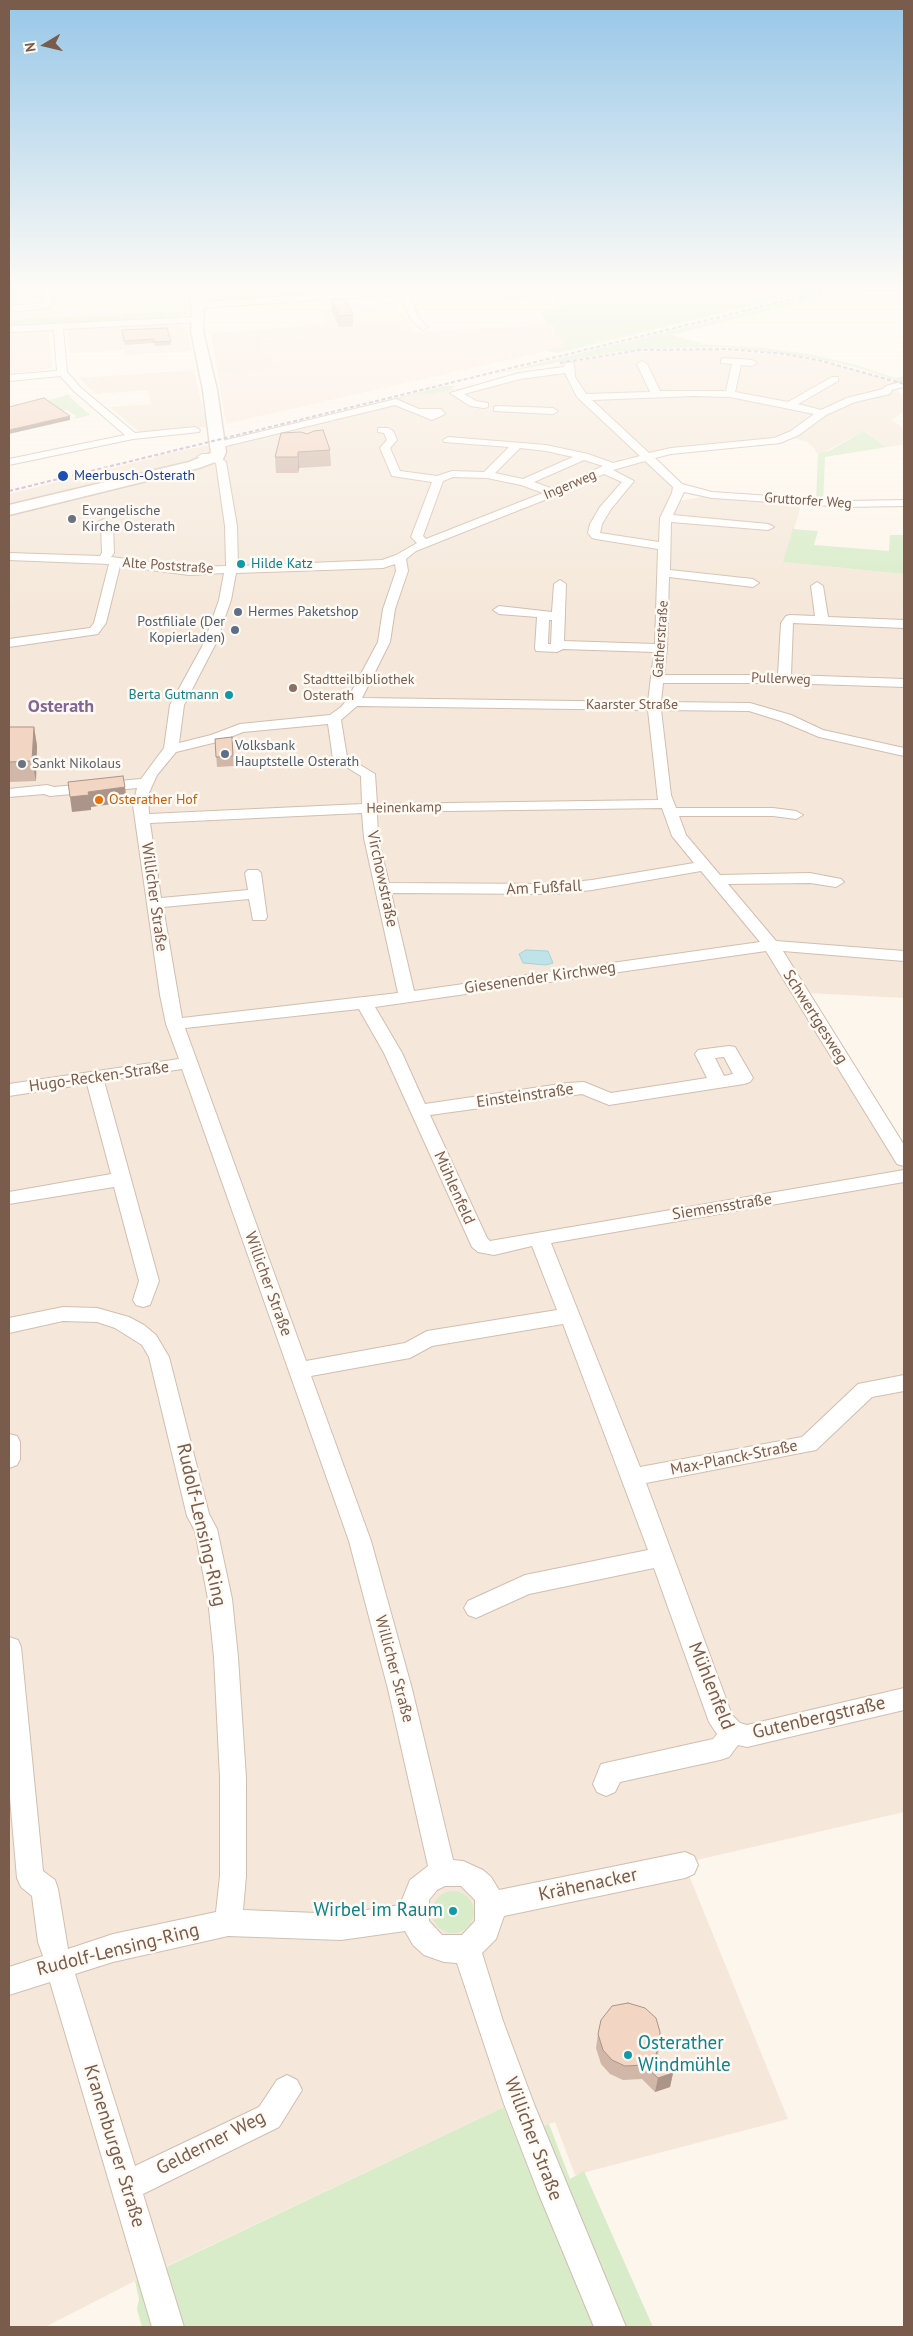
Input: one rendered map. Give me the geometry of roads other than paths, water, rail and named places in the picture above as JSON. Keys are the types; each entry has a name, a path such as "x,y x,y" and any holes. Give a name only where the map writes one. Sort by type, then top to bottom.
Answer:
{"main road":[{"path":"9,510 164,471 208,456 203,394"}],"street":[{"path":"83,394 133,436"},
{"path":"457,394 474,404 495,404 499,406 498,408 552,411"},
{"path":"581,394 678,486"},
{"path":"583,397 656,394"},
{"path":"730,394 822,413"},
{"path":"790,405 812,394"},
{"name":"Ingerweg","path":"232,570 383,564 400,558 425,544 553,493 608,468 647,456 671,452 776,441 795,433 822,413 870,394"},
{"path":"208,456 289,429 396,402 417,412 424,413"},
{"path":"375,428 388,431 392,440 385,448 396,474 438,479 452,474 488,475 524,482 553,493"},
{"path":"289,429 305,438"},
{"path":"9,462 133,436 196,430"},
{"path":"448,440 517,445 584,456 629,481 606,507 596,524 594,533 596,536 664,546"},
{"path":"488,475 517,445"},
{"path":"208,456 212,464 224,472"},
{"path":"208,456 221,462 224,472 232,541 232,570 210,643 180,698 175,713 171,749 221,736 240,728 334,719 353,702 384,639 389,609 402,571 400,558"},
{"path":"524,482 584,456"},
{"path":"425,544 417,537 438,479"},
{"name":"Gruttorfer Weg","path":"678,486 712,495 845,504 904,503"},
{"name":"Gatherstraße","path":"654,705 661,648 666,518 678,493 678,486"},
{"name":"Gruttorfer Weg","path":"674,501 712,495"},
{"path":"666,518 768,527"},
{"name":"Alte Poststraße","path":"104,522 107,525 110,562"},
{"name":"Alte Poststraße","path":"9,556 110,562 189,571 232,570"},
{"path":"9,643 94,630 100,623 112,567 110,562"},
{"path":"665,573 753,583"},
{"path":"543,616 541,648 557,648 560,584"},
{"path":"817,586 822,620"},
{"path":"499,610 542,614 543,616 558,616"},
{"path":"784,678 787,623 790,619 904,624"},
{"path":"557,645 661,648"},
{"name":"Pullerweg","path":"658,679 784,678 904,683"},
{"name":"Kaarster Straße","path":"353,702 750,707 786,718 819,733 904,752"},
{"name":"Schwertgesweg","path":"654,705 667,808 678,836 771,946 904,1160"},
{"name":"Virchowstraße","path":"334,719 340,759 368,774 371,838 407,996"},
{"name":"Willicher Straße","path":"171,749 156,766 146,782 140,805 168,995 175,1024 366,1563 400,1689 443,1874"},
{"path":"9,793 47,789 50,792 146,782"},
{"name":"Heinenkamp","path":"142,819 370,808 667,808"},
{"path":"667,808 773,812 796,815"},
{"name":"Am Fußfall","path":"383,888 554,889 592,885 704,866"},
{"path":"253,873 259,917"},
{"path":"715,880 810,878 836,882"},
{"path":"154,902 256,894"},
{"name":"Giesenender Kirchweg","path":"175,1024 364,1003 771,946 904,956"},
{"name":"Mühlenfeld","path":"364,1003 393,1053 478,1242 485,1247 494,1248 539,1238 633,1478 722,1722 733,1733 720,1749 610,1772 606,1784"},
{"name":"Hugo-Recken-Straße","path":"9,1090 188,1063"},
{"path":"94,1078 149,1282 143,1300"},
{"name":"Einsteinstraße","path":"420,1111 568,1089 584,1088 609,1099 718,1082"},
{"name":"Siemensstraße","path":"539,1238 904,1176"},
{"path":"9,1198 121,1179"},
{"name":"Rudolf-Lensing-Ring","path":"9,1325 63,1314 97,1315 122,1322 137,1330 149,1340 159,1357 198,1516 206,1529 220,1600 227,1666 233,1778 233,1876 228,1923"},
{"path":"299,1370 410,1350 427,1339 569,1316"},
{"name":"Max-Planck-Straße","path":"633,1478 808,1444 866,1390 904,1383"},
{"path":"9,1442 9,1459"},
{"path":"476,1608 524,1585 662,1557"},
{"name":"Kranenburger Straße","path":"9,1647 16,1821 30,1878 45,1889 52,1942 168,2327"},
{"name":"Gutenbergstraße","path":"733,1733 747,1736 904,1699"},
{"name":"Krähenacker","path":"491,1905 572,1890 685,1865"},
{"path":"443,1874 459,1874 474,1879 485,1890 491,1905 491,1918 486,1930 478,1940 466,1947 452,1950 438,1947 426,1940 417,1930 413,1917 414,1903 420,1890 430,1880 443,1874"},
{"name":"Rudolf-Lensing-Ring","path":"9,1981 113,1948 228,1923 341,1926 413,1917"},
{"name":"Willicher Straße","path":"466,1947 489,2021 526,2122 610,2327"},
{"name":"Gelderner Weg","path":"126,2186 269,2117 287,2090"}],"water":[{"path":"526,950 548,951 553,963 546,965 523,963 519,954"}],"railway":[{"path":"9,491 405,394"}],"place":[{"name":"Meerbusch-Osterath","path":"63,476"},
{"name":"Evangelische Kirche Osterath","path":"72,519"},
{"name":"Hilde Katz","path":"241,564"},
{"name":"Hermes Paketshop","path":"238,612"},
{"name":"Postfiliale (Der Kopierladen)","path":"235,630"},
{"name":"Stadtteilbibliothek Osterath","path":"293,688"},
{"name":"Berta Gutmann","path":"229,695"},
{"name":"Volksbank Hauptstelle Osterath","path":"225,754"},
{"name":"Sankt Nikolaus","path":"22,764"},
{"name":"Osterather Hof","path":"99,800"},
{"name":"Wirbel im Raum","path":"453,1911"},
{"name":"Osterather Windmühle","path":"628,2055"}],"district":[{"name":"Osterath","path":"61,707"}]}
